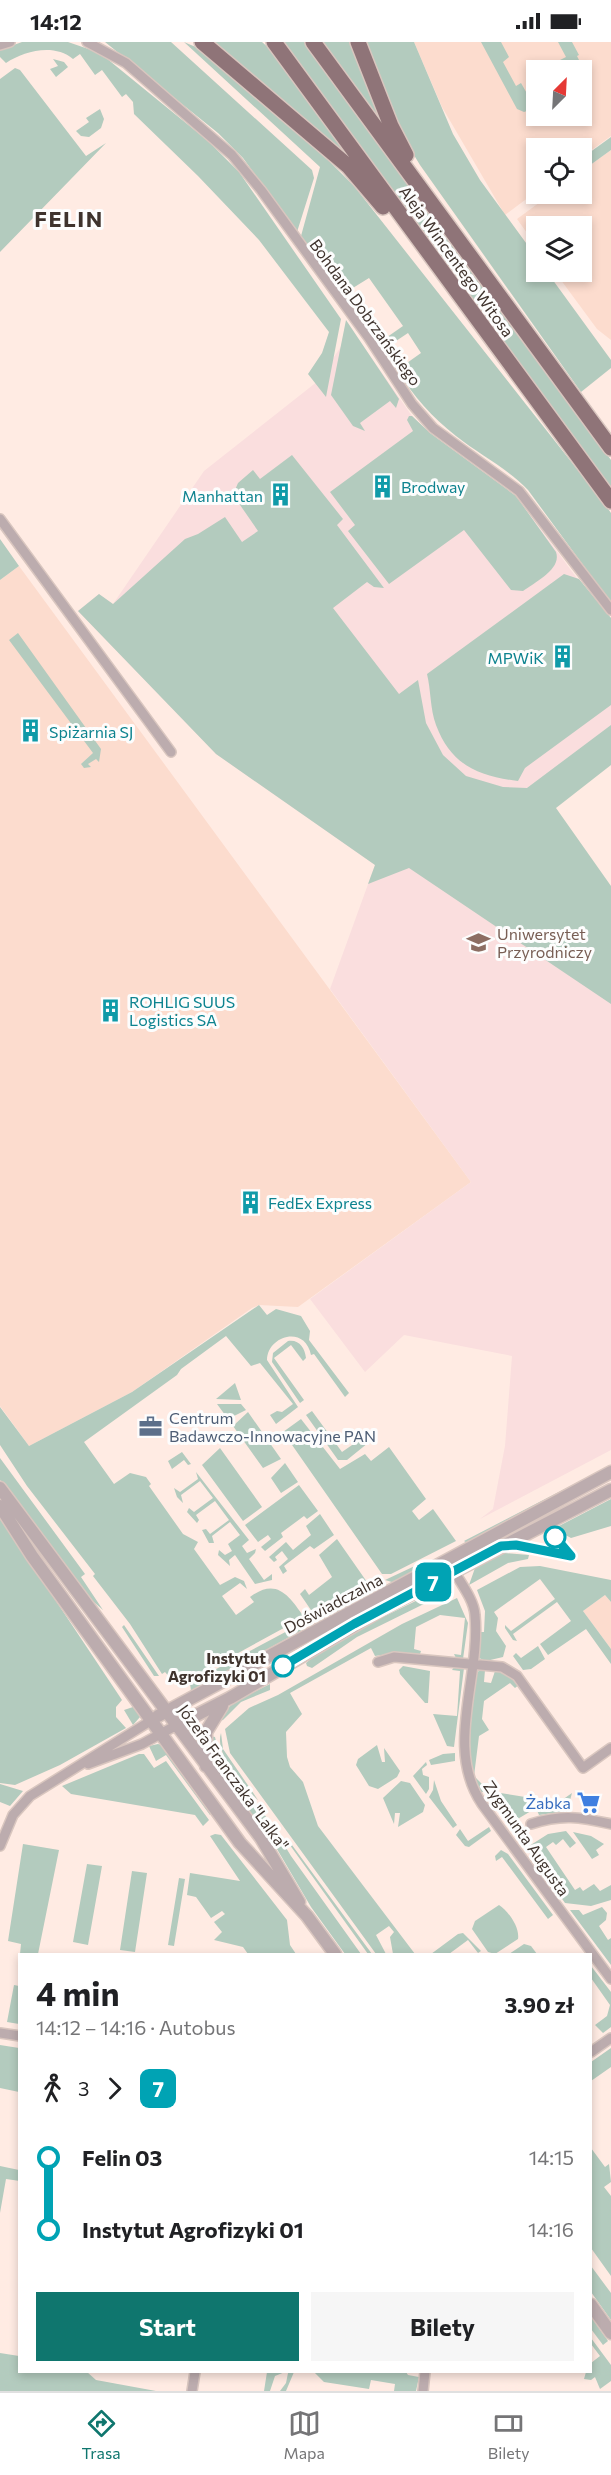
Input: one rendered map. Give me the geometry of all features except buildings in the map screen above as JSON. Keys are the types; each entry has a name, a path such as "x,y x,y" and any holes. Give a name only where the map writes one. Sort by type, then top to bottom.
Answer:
{"main road":[{"path":"202,42 348,166 372,193 436,277 470,310"},
{"name":"Aleja Wincentego Witosa","path":"274,42 611,501"},
{"name":"Aleja Wincentego Witosa","path":"313,42 611,448"},
{"path":"358,42 391,126 426,195"}],"street":[{"path":"0,45 10,42"},
{"name":"Bohdana Dobrzańskiego","path":"87,42 126,63 232,155 261,190 369,338 412,404 433,428 519,491 611,610"},
{"path":"0,519 171,752"},
{"name":"Doświadczalna","path":"152,1720 386,1601 611,1473"},
{"name":"Józefa Franczaka \"Lalka\"","path":"0,1488 48,1550 175,1726 261,1838 307,1916 334,1953"},
{"name":"Doświadczalna","path":"451,1566 611,1490"},
{"name":"Józefa Franczaka \"Lalka\"","path":"0,1506 32,1556 240,1843 307,1916"},
{"name":"Zygmunta Augusta","path":"451,1566 476,1615 464,1752 468,1777 474,1793 592,1953"},
{"name":"Doświadczalna","path":"175,1726 230,1698 386,1601"},
{"path":"378,1662 394,1657 502,1667 517,1676 584,1768 611,1748"},
{"path":"206,1766 206,1732 218,1710 230,1698"},
{"path":"0,1846 20,1804 45,1785 75,1769 152,1720 175,1726"},
{"path":"75,1769 142,1744 175,1726"},
{"path":"531,1824 554,1817 576,1817 611,1824"},
{"name":"Zygmunta Augusta","path":"592,1953 611,1979"},
{"path":"0,2033 18,2036"},
{"path":"592,2051 611,2038"},
{"path":"592,2306 611,2333"},
{"path":"192,2391 195,2373"},
{"path":"423,2391 425,2373"}],"shaded area":[{"path":"414,42 611,42 611,136 592,150 592,138 526,138 526,199 505,215 442,107"},
{"path":"611,150 611,340 597,329 562,282 592,282 592,216 526,216 526,232 517,219 537,204 592,204 592,164"},
{"name":"Uniwersytet Przyrodniczy","path":"352,330 412,416 430,433 516,496 611,624 611,740 539,797 611,895 611,1450 480,1519 493,1509 505,1446 512,1356 404,1335 365,1372 310,1299 471,1182 330,989 375,865 216,754 78,611 99,594 113,604 204,471 318,381"},
{"path":"19,566 471,1182 298,1307 259,1305 252,1308 132,1392 29,1446 0,1406 0,580"},
{"path":"605,1595 611,1602 611,1649 583,1611"}],"green space":[{"path":"22,42 68,42 100,53 208,141 239,172 341,319 326,397 308,374 322,353 329,332 259,240 134,114 133,102 126,94 122,97 102,70 95,75 80,54 73,59 57,51 30,52 6,63 0,57 0,50"},
{"path":"105,42 171,42 312,170 314,178 297,232 243,158 218,133"},
{"path":"184,42 198,48 329,161 354,186 606,506 611,513 611,603 528,490 447,429 410,389 397,370 421,353 408,333 384,349 380,342 403,326 369,278 348,291 338,288 301,236 320,167"},
{"path":"212,42 262,42 272,51 358,169"},
{"path":"282,42 304,42 611,460 611,490"},
{"path":"323,42 351,42 385,126"},
{"path":"364,42 414,42 453,134 480,180 526,243 526,282 554,282 611,360 611,368 581,392 420,165 406,142"},
{"path":"481,42 501,42 509,57 503,62 516,86 521,83 526,92 526,111 517,109"},
{"path":"558,42 572,42 579,55 577,56 579,60 560,60 566,57"},
{"path":"53,59 64,62 68,67 56,77 50,69 58,66"},
{"path":"15,68 20,70 86,156 106,143 0,252 0,79"},
{"path":"100,109 104,119 101,128 89,137 81,136 76,131 89,122 86,118"},
{"path":"611,137 611,150 592,164 592,151"},
{"path":"346,320 399,399 396,408 390,401 360,423 365,431 353,426 331,395"},
{"path":"409,416 516,496 556,552 555,564 546,574 523,591 511,590 464,530 389,584 348,531 355,525 330,492 413,431 407,420"},
{"path":"292,455 343,519 337,525 384,588 374,587 367,582 333,608 399,694 418,680 426,723 443,755 466,776 503,787 527,788 611,725 611,765 556,808 611,886 611,1004 409,868 368,884 375,865 216,754 78,611 99,594 113,604 185,539 198,534 225,517 242,542 258,531 238,502 235,490 238,483 253,470 260,479"},
{"path":"0,539 19,566 0,580"},
{"path":"564,574 579,579 611,618 611,705 525,768 518,781 478,772 458,759 442,739 434,719 427,674"},
{"path":"18,633 101,749 99,762 96,759 88,764 91,767 84,768 81,764 93,753 9,640"},
{"path":"259,1305 267,1315 276,1309 301,1316 310,1331 309,1340 349,1393 345,1397 314,1354 311,1355 302,1339 287,1337 279,1340 273,1345 267,1360 298,1407 276,1424 270,1415 277,1411 282,1412 293,1404 260,1363 251,1366 226,1336 181,1369 177,1375 84,1442 114,1484 130,1473 146,1477 151,1484 149,1486 183,1534 198,1542 194,1549 220,1585 235,1577 244,1581 247,1589 240,1583 222,1596 236,1615 254,1602 250,1597 259,1591 275,1589 287,1596 304,1617 187,1681 171,1679 165,1672 162,1674 130,1624 93,1576 95,1574 27,1486 0,1445 0,1407 29,1446 132,1392"},
{"path":"288,1341 295,1341 301,1345 306,1358 303,1361 291,1345 274,1358 304,1400 300,1403 272,1362 273,1353"},
{"path":"235,1383 241,1400 216,1399"},
{"path":"217,1404 241,1404 246,1410 228,1419"},
{"path":"312,1411 342,1452 365,1436 368,1443 347,1460 338,1460 306,1415"},
{"path":"248,1412 281,1459 263,1468 233,1426"},
{"path":"301,1419 340,1469 365,1454 371,1461 389,1447 426,1499 412,1511 419,1520 433,1509 456,1541 391,1574 382,1574 283,1432"},
{"path":"220,1448 262,1507 243,1521 202,1465"},
{"path":"182,1452 191,1464 188,1465 184,1460 172,1469 168,1461"},
{"path":"0,1458 85,1574 81,1577 103,1610 88,1597 0,1480"},
{"path":"285,1463 298,1482 281,1493 271,1478"},
{"path":"611,1465 467,1543 464,1541"},
{"path":"196,1472 249,1540 242,1546 247,1553 256,1549 249,1559 264,1580 272,1574 272,1580 255,1584 235,1555 229,1560 230,1566 218,1555 219,1550 225,1555 232,1551 228,1544 240,1535 230,1522 212,1536 214,1543 209,1543 202,1530 206,1529 210,1534 229,1520 215,1501 196,1515 199,1520 197,1523 187,1512 189,1508 194,1512 213,1498 200,1481 181,1495 183,1503 177,1497 174,1488 180,1492 198,1479"},
{"path":"299,1485 318,1511 307,1519 304,1516 281,1533 283,1537 265,1551 261,1547 271,1539 268,1535 258,1542 245,1525"},
{"path":"611,1499 611,1526 571,1538 560,1532 559,1526"},
{"path":"320,1514 334,1535 314,1549 310,1546 284,1566 287,1571 283,1574 279,1567 288,1559 282,1551 275,1557 277,1560 274,1562 269,1557 286,1542 293,1550 311,1535 306,1526"},
{"path":"0,1517 122,1700 116,1707 116,1717 126,1728 60,1765 15,1785 0,1783"},
{"path":"337,1539 367,1582 364,1587 313,1613 300,1594 305,1589 309,1595 332,1577 319,1555"},
{"path":"504,1553 529,1555 528,1559 508,1563 469,1585 475,1568"},
{"path":"419,1564 422,1569 395,1583 385,1580"},
{"path":"540,1566 611,1580 611,1602 605,1595 583,1611 611,1649 611,1664 586,1629 548,1655 540,1644 571,1621 557,1602 513,1634 517,1641 513,1640 505,1625 511,1631 555,1599 540,1579 494,1612 498,1618 496,1631 506,1646 503,1657 486,1661 479,1658 485,1611 477,1590 520,1567"},
{"path":"373,1586 368,1598 323,1618 314,1616"},
{"path":"434,1592 434,1599 357,1637 312,1668 307,1666 306,1663 328,1644"},
{"path":"457,1598 468,1623 463,1659 456,1658 454,1654 461,1655 465,1618 440,1615 416,1627 414,1649 421,1651 420,1654 395,1653 375,1656 371,1648 290,1693 302,1714 286,1732 287,1757 290,1767 303,1782 318,1826 414,1953 393,1953 390,1937 394,1932 389,1926 376,1935 385,1953 375,1953 230,1753 225,1729 249,1708 278,1695 402,1624"},
{"path":"306,1621 304,1629 191,1691 190,1683"},
{"path":"124,1625 159,1676 154,1676 122,1627"},
{"path":"538,1646 545,1659 531,1669 523,1670 513,1656 516,1653 521,1658"},
{"path":"403,1666 430,1671 428,1703 425,1703 400,1674 399,1670"},
{"path":"455,1666 464,1668 454,1747 447,1746 433,1714 457,1716 460,1671 452,1670"},
{"path":"496,1668 520,1684 515,1688 510,1683 484,1701 482,1719 489,1730 479,1736 474,1775 470,1735 476,1675 480,1669 485,1670 484,1682 491,1683"},
{"path":"270,1684 270,1690 241,1702 223,1720 214,1723 234,1702"},
{"path":"136,1706 140,1717 133,1725 124,1710"},
{"path":"221,1733 223,1749 258,1800 245,1787 226,1760 220,1741"},
{"path":"210,1736 215,1737 220,1758 245,1793 269,1820 291,1856 360,1953 344,1953 311,1907 274,1844 219,1770 210,1753"},
{"path":"158,1744 165,1746 211,1811 210,1815 166,1755 156,1761 149,1746"},
{"path":"377,1745 382,1762 385,1762 384,1748 400,1771 397,1777 378,1789 369,1786 356,1765 358,1759"},
{"path":"455,1753 455,1761 431,1765 429,1760 443,1754"},
{"path":"139,1754 144,1754 154,1768 166,1761 209,1820 203,1826 195,1815 71,1794 62,1786"},
{"path":"426,1762 427,1765 422,1769 423,1775 429,1777 429,1789 426,1794 413,1776"},
{"path":"475,1777 487,1789 481,1793 475,1779"},
{"path":"434,1780 441,1801 457,1825 453,1828 429,1797 433,1790"},
{"path":"401,1781 410,1783 425,1805 423,1812 398,1827 400,1813 395,1813 394,1824 383,1798"},
{"path":"0,1784 23,1791 10,1806 0,1802"},
{"path":"488,1791 544,1800 562,1800 572,1793 567,1811 539,1815 536,1808 516,1820 529,1840 523,1845 486,1793"},
{"path":"489,1827 491,1831 469,1847 465,1846 456,1835 460,1829 468,1841"},
{"path":"566,1831 576,1843 570,1848 563,1839 556,1845 553,1842 546,1847 575,1890 580,1887 583,1891 594,1884 600,1891 611,1885 611,1900 591,1906 565,1903 526,1848 548,1834"},
{"path":"573,1832 591,1836 604,1844 596,1850 599,1855 592,1859"},
{"path":"221,1835 287,1920 290,1945 295,1953 247,1953 243,1947 214,1940 222,1932 214,1922 225,1914 222,1911 211,1918 196,1897 187,1895 190,1873 240,1881 210,1836"},
{"path":"287,1841 371,1953 367,1953"},
{"path":"23,1844 59,1850 38,1953 20,1953 21,1944 8,1941"},
{"path":"501,1850 508,1854 553,1915 548,1919 502,1857 496,1861 495,1856"},
{"path":"87,1864 102,1866 88,1945 73,1942"},
{"path":"132,1871 147,1873 135,1952 120,1950"},
{"path":"179,1878 185,1879 174,1946 168,1945"},
{"path":"499,1905 513,1920 518,1939 497,1953 488,1952 472,1929 475,1921"},
{"path":"602,1907 607,1913 606,1920 599,1926 608,1940 611,1938 611,1965 570,1910 579,1910 583,1915"},
{"path":"463,1933 481,1951 478,1953 468,1940 450,1953 432,1953 458,1934"},
{"path":"524,1944 531,1946 536,1953 510,1953"},
{"path":"592,1967 611,1992 611,2027 603,2033 595,2025 607,2016 610,2005 592,1979"},
{"path":"14,1985 18,1986 18,2024 7,2022"},
{"path":"0,2045 18,2048 18,2092 0,2088"},
{"path":"611,2048 611,2067 592,2080 592,2061"},
{"path":"592,2149 605,2167 609,2164 611,2182 604,2187 611,2196 611,2276 592,2249"},
{"path":"0,2166 18,2170 18,2181 6,2179 0,2213"},
{"path":"592,2267 611,2293 611,2320 592,2293"},
{"path":"592,2318 608,2341 603,2345 592,2330"},
{"path":"592,2339 611,2365 611,2381 600,2389 595,2377 591,2380 584,2379 586,2373 592,2373 592,2362 600,2356 592,2345"},
{"path":"0,2353 18,2356 18,2373 88,2373 96,2380 156,2391 0,2391"},
{"path":"267,2373 282,2373 275,2376 270,2391 264,2391"},
{"path":"288,2373 294,2373 286,2391 280,2391 286,2383"},
{"path":"315,2373 407,2373 419,2377 416,2391 394,2391 395,2384 371,2380 369,2389 324,2382"}],"bus line":[{"name":"7","path":"283,1666 354,1624 501,1546 516,1545 571,1556 555,1537"}],"place":[{"name":"Brodway","path":"383,486"},
{"name":"Manhattan","path":"281,495"},
{"name":"MPWiK","path":"562,657"},
{"name":"Spiżarnia SJ","path":"31,731"},
{"name":"Uniwersytet Przyrodniczy","path":"479,942"},
{"name":"ROHLIG SUUS Logistics SA","path":"111,1010"},
{"name":"FedEx Express","path":"250,1202"},
{"name":"Centrum Badawczo-Innowacyjne PAN","path":"151,1426"},
{"name":"Instytut Agrofizyki 01","path":"283,1666"},
{"name":"Żabka","path":"589,1802"}],"district":[{"name":"FELIN","path":"69,218"}]}
